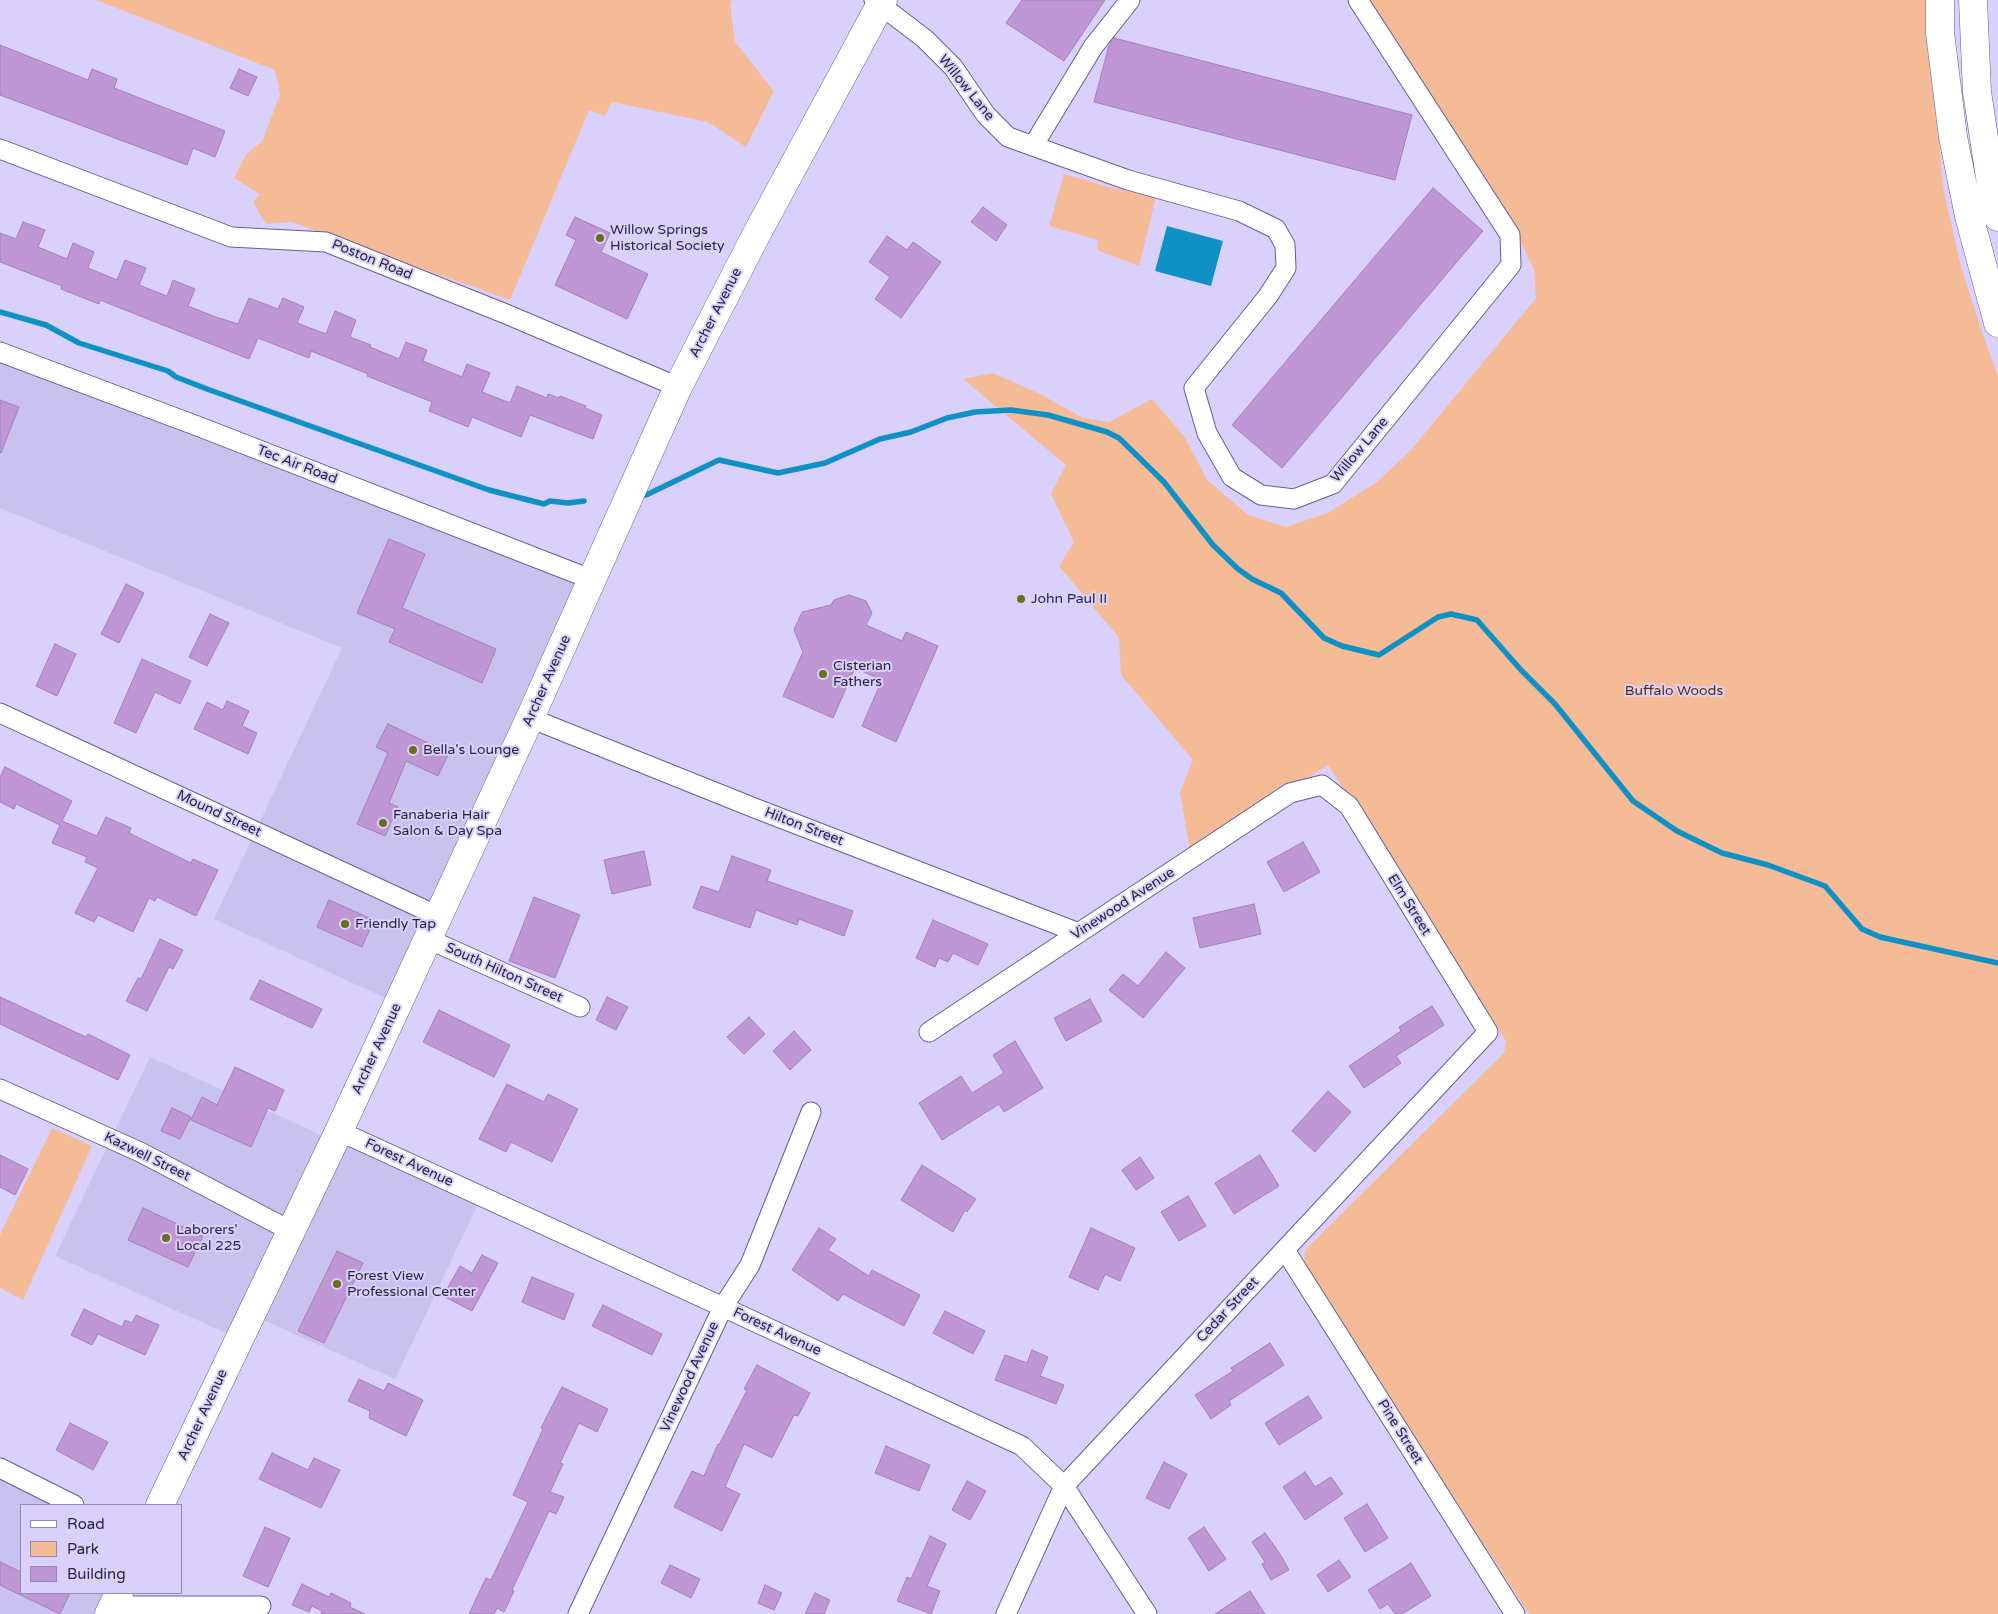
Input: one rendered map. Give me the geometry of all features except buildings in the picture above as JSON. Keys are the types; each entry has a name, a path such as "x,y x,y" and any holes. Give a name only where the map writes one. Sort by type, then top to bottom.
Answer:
{"main road":[{"path":"1940,0 1940,33 1953,137 1969,216 1998,323"},
{"path":"1973,0 1977,92 1993,197 1998,217"},
{"name":"Archer Avenue","path":"160,1504 339,1131 593,580 678,388 879,1"}],"street":[{"path":"1033,146 1093,47 1130,0"},
{"name":"Willow Lane","path":"879,1 932,46 952,67 986,115 1008,137 1128,180 1239,211 1276,229 1285,245 1286,268 1268,296 1194,388 1207,433 1232,477 1261,495 1294,499 1333,484 1511,265 1510,235 1358,0"},
{"name":"Poston Road","path":"0,150 231,237 326,242 506,314 678,388"},
{"name":"Tec Air Road","path":"0,352 218,434 593,580"},
{"name":"Mound Street","path":"1,715 433,927"},
{"name":"Hilton Street","path":"530,718 757,809 1079,933"},
{"name":"Vinewood Avenue","path":"929,1032 1290,793 1322,786"},
{"name":"Elm Street","path":"1322,786 1349,806 1488,1032"},
{"name":"South Hilton Street","path":"433,927 580,1006"},
{"name":"Cedar Street","path":"1006,1614 1064,1486 1488,1032"},
{"name":"Kazwell Street","path":"0,1089 140,1152 291,1231"},
{"name":"Vinewood Avenue","path":"578,1614 723,1306 750,1265 811,1112"},
{"name":"Forest Avenue","path":"339,1131 723,1306 1022,1446 1064,1486 1147,1614"},
{"name":"Pine Street","path":"1284,1250 1515,1614"},
{"path":"0,1468 72,1504"},
{"path":"113,1604 261,1606"}],"shaded area":[{"path":"0,362 588,578 394,1002 214,919 342,648 0,508"},
{"path":"150,1057 330,1139 345,1138 479,1202 395,1379 261,1319 235,1337 55,1256"},
{"path":"0,1474 70,1504 20,1504 20,1594 115,1594 105,1614 0,1614"}],"green space":[{"path":"96,0 732,0 730,4 735,42 774,91 746,147 708,122 612,102 605,116 589,110 510,300 292,222 266,224 253,202 260,194 234,178 245,156 262,141 280,95 275,70"},
{"name":"Buffalo Woods","path":"1366,0 1932,0 1944,192 1961,267 1998,376 1998,1614 1529,1614 1336,1317 1304,1263 1305,1250 1504,1053 1506,1041 1328,765 1190,851 1180,792 1193,760 1121,675 1119,638 1059,566 1074,542 1051,494 1066,465 963,379 993,373 1038,393 1083,418 1109,422 1152,399 1184,436 1207,480 1248,515 1286,527 1328,513 1377,482 1411,450 1536,298 1534,269 1521,243"},
{"path":"1064,174 1113,188 1156,197 1139,266 1097,250 1098,240 1049,226"},
{"path":"52,1128 92,1146 23,1300 0,1288 0,1235"}],"water":[{"path":"1167,226 1223,241 1211,286 1155,271"}],"waterway":[{"path":"0,312 46,325 79,343 168,371 176,377 207,389 489,490 544,504 550,501 568,503 584,501"},
{"path":"646,495 719,460 778,473 825,463 880,439 911,432 947,418 975,412 1011,410 1048,415 1107,432 1119,438 1164,482 1213,545 1238,569 1252,579 1281,593 1324,638 1342,646 1379,655 1438,617 1451,614 1477,620 1521,670 1555,704 1633,801 1677,831 1722,853 1768,865 1825,886 1862,929 1880,937 1998,963"}],"place":[{"name":"Willow Springs Historical Society","path":"600,238"},
{"name":"John Paul II","path":"1021,599"},
{"name":"Cisterian Fathers","path":"823,674"},
{"name":"Bella's Lounge","path":"413,750"},
{"name":"Fanaberia Hair Salon & Day Spa","path":"383,823"},
{"name":"Friendly Tap","path":"345,924"},
{"name":"Laborers' Local 225","path":"166,1238"},
{"name":"Forest View Professional Center","path":"337,1284"}]}
